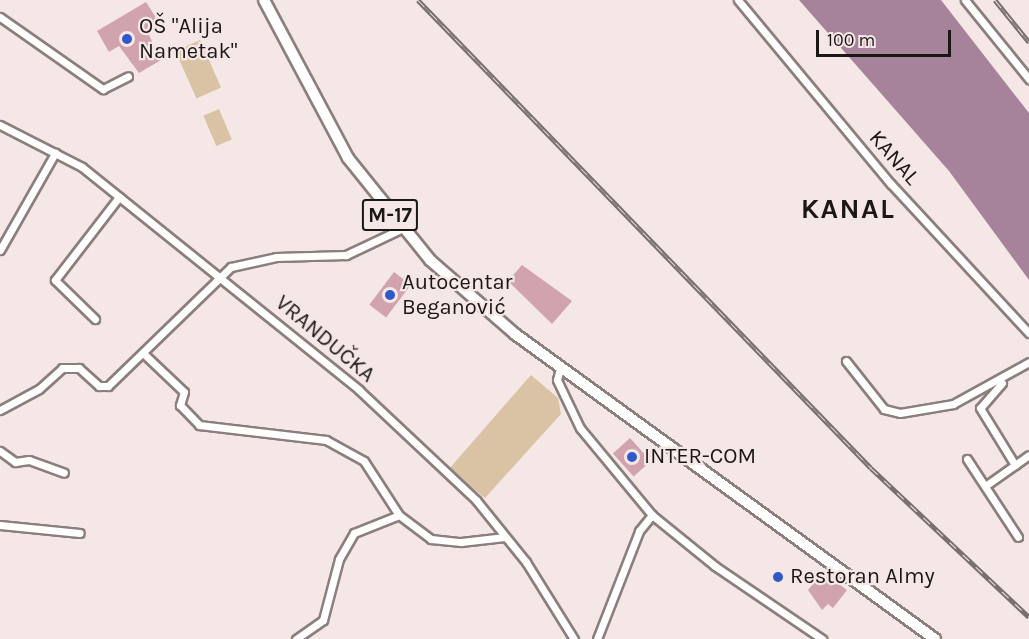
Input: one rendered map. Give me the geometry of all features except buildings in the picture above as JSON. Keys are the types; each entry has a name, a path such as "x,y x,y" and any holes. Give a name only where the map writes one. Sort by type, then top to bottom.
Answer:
{"main road":[{"name":"M-17","path":"264,0 333,134 401,229 477,303 560,368 934,639"}],"street":[{"name":"KANAL","path":"738,0 884,176 1029,333"},
{"path":"965,0 1029,79"},
{"path":"0,16 103,88 128,76"},
{"name":"VRANDUČKA","path":"0,125 56,153 119,197 359,390 476,500 505,537 574,639"},
{"path":"0,250 56,153"},
{"path":"95,319 55,280 119,197"},
{"path":"0,410 39,389 62,368 79,369 99,386 108,386 144,354 219,277 248,262 346,255 401,229"},
{"path":"144,354 184,392 180,405 199,425 326,440 364,461 399,515 431,539 446,542 505,537"},
{"path":"846,361 884,409 900,412 953,404 1002,381 1029,362"},
{"path":"560,368 557,380 580,428 652,514 715,567 822,639"},
{"path":"1002,381 981,408 1015,465"},
{"path":"0,452 15,462 29,460 64,473"},
{"path":"988,484 1029,455"},
{"path":"967,459 988,484 992,500 1018,537"},
{"path":"597,639 639,531 652,514"},
{"path":"296,639 323,620 339,559 354,533 399,515"},
{"path":"0,525 80,533"}],"shaded area":[{"path":"799,0 941,0 1029,113 1029,280 949,171"},
{"path":"200,40 221,88 196,98 175,51"},
{"path":"219,109 232,139 216,146 203,116"},
{"path":"531,375 558,398 561,414 485,498 449,469"}],"railway":[{"path":"418,0 871,468 1029,617"},
{"path":"995,0 1029,42"}],"place":[{"name":"OŠ \"Alija Nametak\"","path":"127,39"},
{"name":"Autocentar Beganović","path":"390,295"},
{"name":"INTER-COM","path":"632,457"},
{"name":"Restoran Almy","path":"778,577"}],"district":[{"name":"KANAL","path":"848,209"}]}
